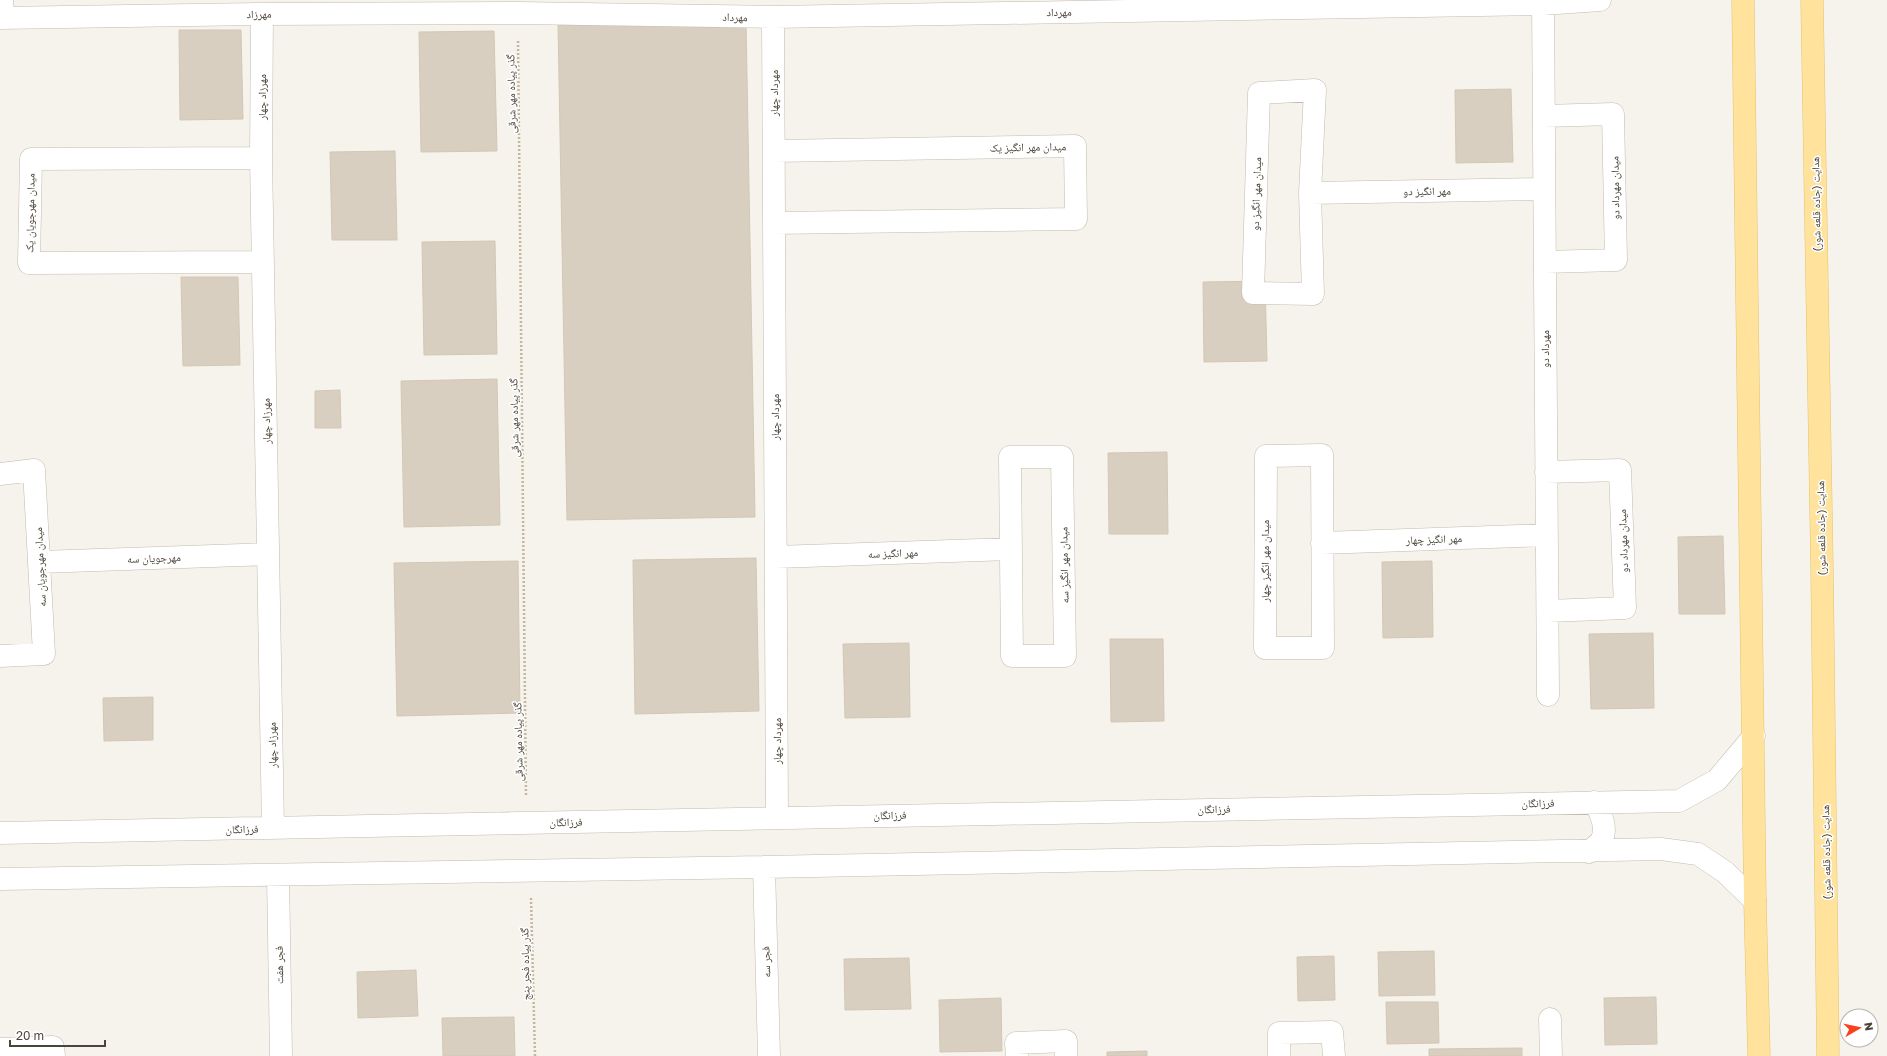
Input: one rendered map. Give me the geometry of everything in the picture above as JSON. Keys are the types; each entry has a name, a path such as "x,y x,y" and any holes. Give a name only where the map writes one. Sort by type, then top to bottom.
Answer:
{"main road":[{"path":"1743,0 1755,901 1759,1056"},
{"name":"هدایت (جاده قلعه شور)","path":"1812,0 1822,560 1828,1056"}],"street":[{"name":"مهرداد","path":"518,6 773,17 1045,6 1543,2 1600,0"},
{"name":"مهرداد دو","path":"1543,2 1548,695"},
{"name":"مهرزاد","path":"2,12 262,14 518,6"},
{"name":"مهرزاد چهار","path":"262,14 261,158 273,828"},
{"name":"مهرداد چهار","path":"773,17 777,817"},
{"name":"میدان مهر انگیز دو","path":"1315,90 1310,193 1313,294 1253,293 1259,93 1315,90"},
{"name":"میدان مهرداد دو","path":"1544,116 1613,114 1616,260 1545,262"},
{"name":"میدان مهر انگیز یک","path":"774,151 1075,146 1076,219 774,223"},
{"name":"میدان مهرجویان یک","path":"261,158 31,159 29,263 263,262"},
{"name":"مهر انگیز دو","path":"1310,193 1544,189"},
{"name":"میدان مهر انگیز چهار","path":"1322,455 1322,543 1324,648 1265,648 1266,456 1322,455"},
{"name":"میدان مهر انگیز سه","path":"1010,457 1062,457 1065,656 1012,656 1010,549 1010,457"},
{"name":"میدان مهرجویان سه","path":"0,474 34,470 44,654 0,656"},
{"name":"میدان مهرداد دو","path":"1546,472 1620,470 1625,608 1548,611"},
{"name":"مهر انگیز چهار","path":"1322,543 1547,535"},
{"name":"مهر انگیز سه","path":"776,557 1010,549"},
{"name":"مهرجویان سه","path":"40,562 268,554"},
{"name":"فرزانگان","path":"0,833 1679,801 1717,780 1754,736"},
{"path":"1589,852 1601,841 1603,828 1602,814 1594,802"},
{"path":"0,879 764,867 1589,852 1661,849 1698,854 1725,872 1755,901"},
{"name":"فجر سه","path":"764,867 768,1056"},
{"name":"فجر هفت","path":"278,875 281,1056"},
{"path":"1550,1019 1551,1056"},
{"path":"1279,1056 1279,1033 1332,1032 1334,1056"},
{"path":"1017,1056 1016,1043 1066,1041 1066,1056"},
{"path":"0,1049 53,1047 54,1056"}],"path":[{"name":"گذر پیاده مهر شرقی","path":"518,6 526,823"},
{"name":"گذر پیاده فجر پنج","path":"531,871 535,1056"}],"building":[{"path":"746,21 755,517 567,520 558,24"},
{"path":"179,30 241,30 243,119 180,120"},
{"path":"494,31 497,151 421,152 419,32"},
{"path":"1511,89 1513,162 1456,163 1455,90"},
{"path":"395,151 397,240 332,240 330,152"},
{"path":"495,241 497,354 424,355 422,242"},
{"path":"181,277 238,277 240,365 183,366"},
{"path":"1265,281 1267,361 1204,362 1203,282"},
{"path":"497,379 500,525 404,527 401,381"},
{"path":"340,390 341,428 315,428 315,391"},
{"path":"1167,452 1168,534 1109,534 1108,453"},
{"path":"1723,536 1725,614 1679,614 1678,537"},
{"path":"756,558 759,711 635,714 633,560"},
{"path":"518,561 520,713 397,716 394,563"},
{"path":"1432,561 1433,637 1383,638 1382,562"},
{"path":"1653,633 1654,708 1591,709 1589,634"},
{"path":"1110,639 1163,639 1164,721 1111,722"},
{"path":"909,643 910,717 845,718 843,644"},
{"path":"153,697 153,740 104,741 103,698"},
{"path":"1434,951 1435,995 1379,996 1378,952"},
{"path":"1334,956 1335,1000 1298,1001 1297,957"},
{"path":"909,958 911,1009 845,1010 844,959"},
{"path":"416,970 418,1016 358,1018 357,972"},
{"path":"1656,997 1657,1044 1605,1045 1604,998"},
{"path":"1001,998 1002,1051 940,1052 939,1000"},
{"path":"1386,1002 1438,1002 1439,1043 1387,1044"},
{"path":"514,1017 515,1056 443,1056 442,1018"},
{"path":"1522,1048 1522,1056 1429,1056 1429,1049"},
{"path":"1147,1051 1147,1056 1107,1056 1107,1052"}]}
